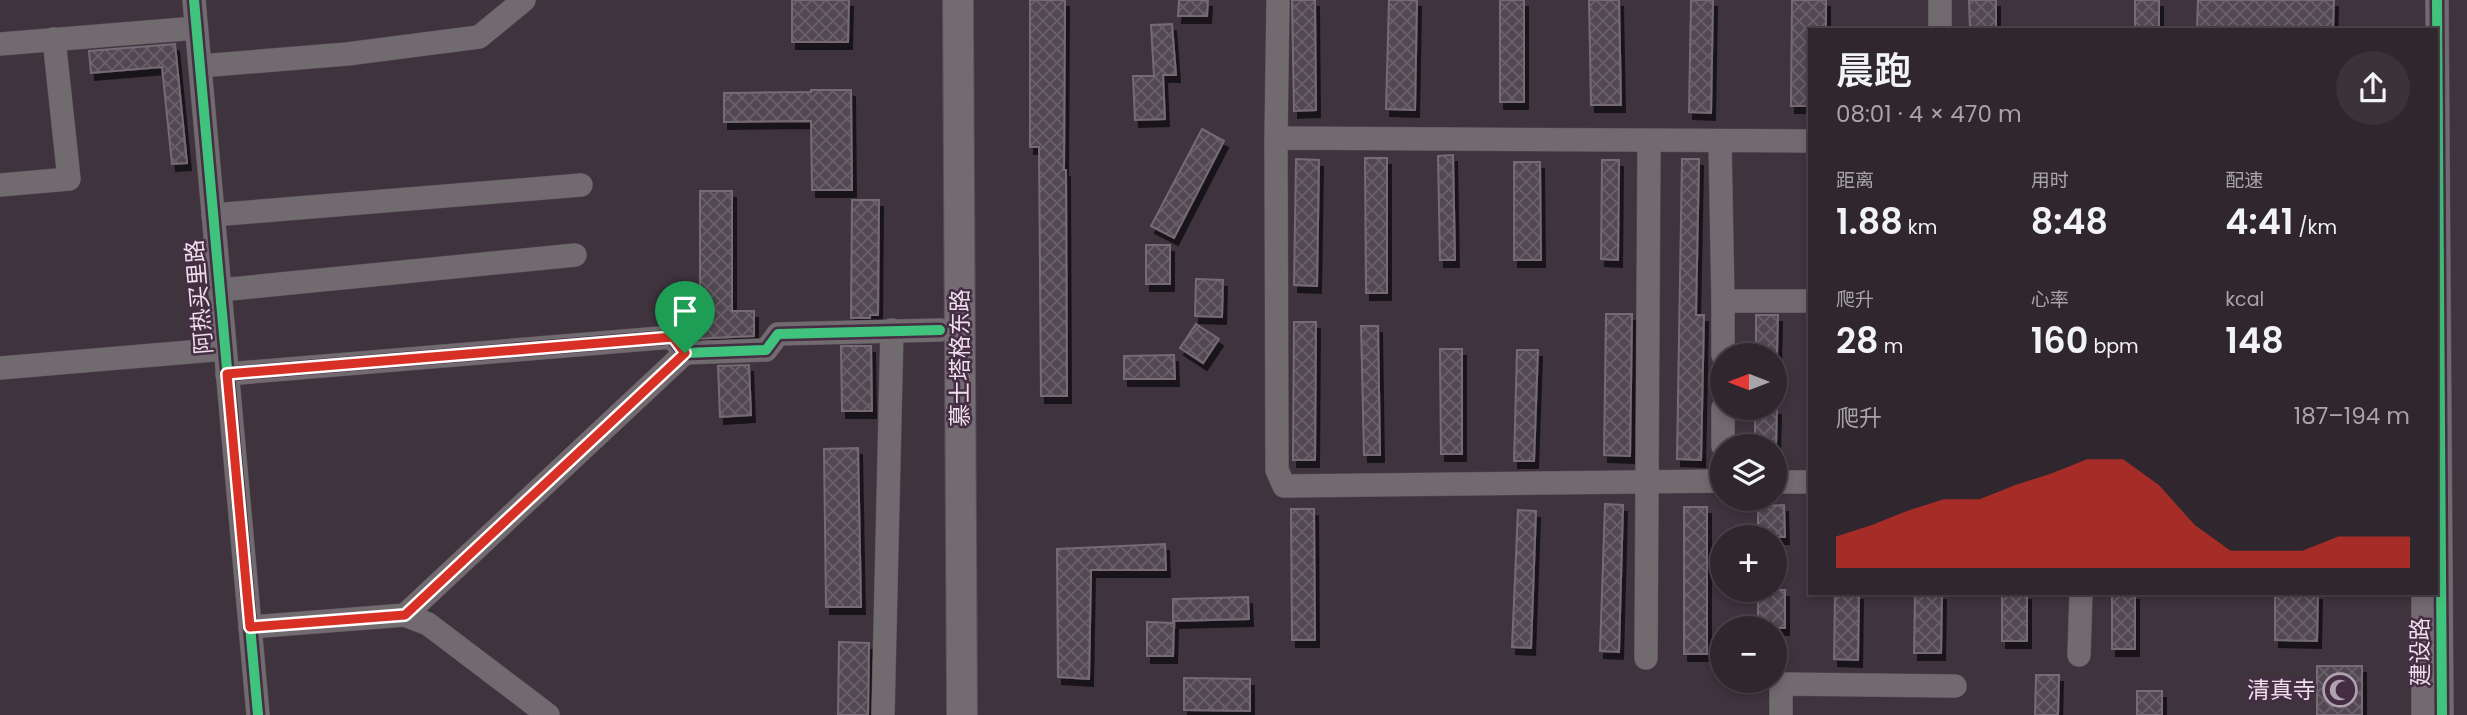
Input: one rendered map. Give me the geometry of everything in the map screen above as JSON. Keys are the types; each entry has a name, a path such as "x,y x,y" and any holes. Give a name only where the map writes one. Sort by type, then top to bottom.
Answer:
{"main road":[{"name":"慕士塔格东路","path":"938,0 942,715"},
{"name":"慕士塔格东路","path":"958,0 962,715"}],"street":[{"name":"阿热买里路","path":"194,0 258,715"},
{"path":"200,65 347,54 479,37 524,0"},
{"path":"1278,0 1284,138 1277,470 1284,486 1710,481"},
{"path":"1940,0 1940,28"},
{"path":"2422,0 2422,28"},
{"name":"建设路","path":"2437,0 2437,28"},
{"path":"0,44 197,27"},
{"path":"0,185 69,179 54,39"},
{"path":"1284,138 1808,141"},
{"path":"1646,658 1649,142"},
{"path":"1720,142 1723,343"},
{"name":"建设路","path":"2438,143 2442,715"},
{"path":"213,215 581,185"},
{"path":"220,290 575,254"},
{"path":"1723,301 1808,301"},
{"path":"883,715 892,330"},
{"path":"405,615 685,353 766,350 778,334 940,330"},
{"path":"227,374 673,337 685,353"},
{"path":"0,368 225,349"},
{"path":"1787,482 1808,482"},
{"path":"2079,655 2081,595"},
{"name":"建设路","path":"2423,595 2423,715"},
{"path":"250,627 405,615 428,624 548,715"},
{"path":"1781,715 1781,684 1955,686"}],"building":[{"path":"792,0 849,0 848,42 792,42"},
{"path":"1030,0 1065,0 1067,396 1041,396 1039,147 1030,147"},
{"path":"1179,0 1208,0 1207,16 1178,16"},
{"path":"1292,0 1315,0 1316,110 1294,111"},
{"path":"1389,0 1417,0 1415,110 1386,109"},
{"path":"1500,0 1524,0 1524,102 1500,102"},
{"path":"1589,0 1619,0 1621,105 1591,105"},
{"path":"1691,0 1713,0 1711,113 1689,112"},
{"path":"1792,0 1826,0 1826,28 1808,28 1808,106 1791,106"},
{"path":"1969,0 1996,0 1996,28 1970,28"},
{"path":"2135,0 2159,0 2159,28 2135,28"},
{"path":"2198,0 2334,0 2333,28 2197,28"},
{"path":"1172,24 1176,75 1163,75 1165,119 1135,120 1133,76 1154,76 1151,25"},
{"path":"175,44 187,163 172,164 162,67 91,73 89,51"},
{"path":"851,90 852,190 812,190 811,121 724,122 724,93"},
{"path":"1202,129 1224,141 1174,238 1151,226"},
{"path":"1453,155 1455,260 1440,260 1438,156"},
{"path":"1365,158 1387,158 1387,293 1366,293"},
{"path":"1296,159 1319,160 1317,286 1294,285"},
{"path":"1682,159 1699,159 1696,315 1704,315 1701,460 1677,459"},
{"path":"1602,160 1619,160 1618,260 1601,259"},
{"path":"1514,162 1540,162 1541,260 1514,260"},
{"path":"700,191 732,191 732,311 754,311 754,336 690,337 690,311 700,311"},
{"path":"852,200 879,200 878,315 870,315 870,318 851,318"},
{"path":"1146,245 1170,245 1170,284 1146,284"},
{"path":"1196,279 1223,280 1222,317 1195,316"},
{"path":"1606,314 1632,314 1630,456 1604,455"},
{"path":"1756,315 1778,315 1777,343 1756,343"},
{"path":"1294,322 1316,322 1315,460 1293,460"},
{"path":"1196,324 1219,339 1203,363 1180,348"},
{"path":"1361,326 1378,326 1380,455 1364,455"},
{"path":"841,346 871,346 872,411 842,411"},
{"path":"1440,349 1462,349 1462,454 1441,454"},
{"path":"1517,350 1538,350 1534,461 1514,461"},
{"path":"1174,355 1175,379 1124,379 1124,356"},
{"path":"749,365 751,415 720,417 718,366"},
{"path":"1755,420 1777,420 1776,434 1755,434"},
{"path":"858,448 861,607 826,607 824,449"},
{"path":"1605,504 1623,505 1619,652 1600,651"},
{"path":"1684,507 1707,507 1707,654 1684,654"},
{"path":"1291,509 1314,509 1315,640 1292,640"},
{"path":"1518,510 1536,511 1531,648 1512,647"},
{"path":"1758,511 1784,511 1785,525 1758,525"},
{"path":"1165,544 1166,570 1091,570 1089,679 1058,677 1057,549"},
{"path":"1835,595 1859,595 1858,660 1834,659"},
{"path":"1915,595 1942,595 1941,653 1914,653"},
{"path":"2002,595 2027,595 2027,641 2002,641"},
{"path":"2112,595 2135,595 2135,649 2112,649"},
{"path":"2275,595 2318,595 2317,641 2275,640"},
{"path":"1248,597 1249,619 1173,621 1173,599"},
{"path":"1758,602 1785,602 1785,616 1758,616"},
{"path":"1147,622 1174,623 1173,656 1147,656"},
{"path":"839,642 869,643 868,715 838,715"},
{"name":"清真寺","path":"2317,666 2362,666 2362,715 2317,715"},
{"path":"2036,675 2059,675 2058,715 2035,715"},
{"path":"1184,678 1250,679 1250,711 1184,710"},
{"path":"2137,691 2162,691 2162,715 2137,715"}],"cycle path":[{"path":"194,0 258,715"},
{"path":"2437,0 2437,28"},
{"path":"2438,143 2442,715"},
{"path":"227,374 672,337 685,353 766,350 778,334 940,330"}],"place":[{"name":"清真寺","path":"2340,690"}],"route":[{"path":"673,337 685,353 405,615 250,627 227,374 673,337"}]}
